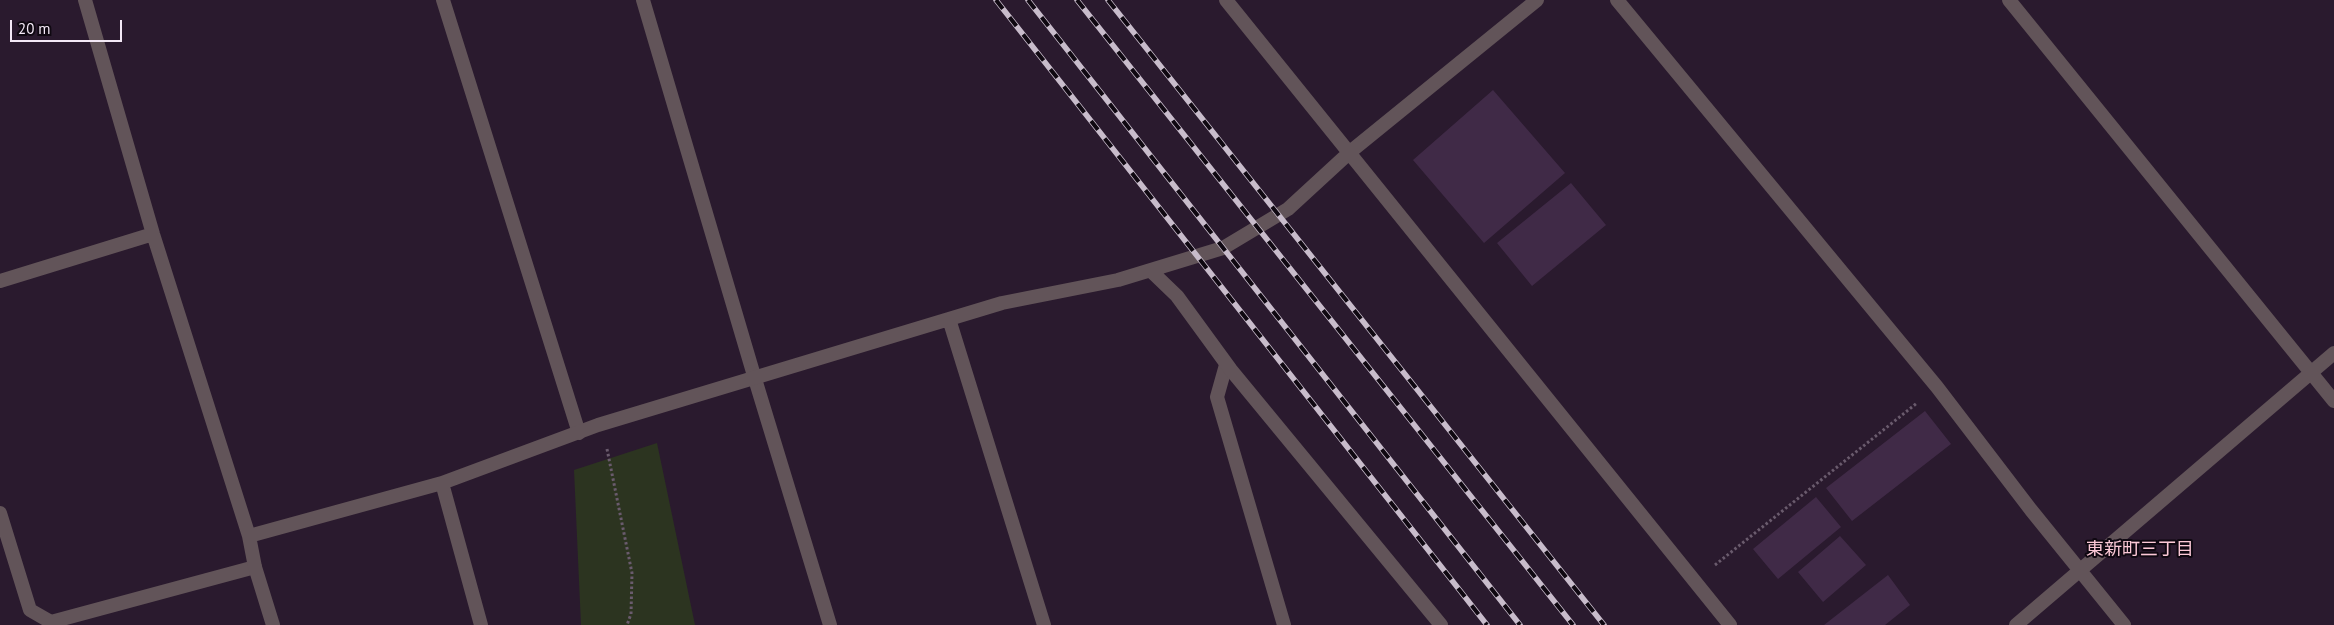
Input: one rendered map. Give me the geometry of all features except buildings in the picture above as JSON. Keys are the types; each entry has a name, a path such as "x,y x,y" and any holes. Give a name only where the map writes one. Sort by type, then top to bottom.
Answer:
{"street":[{"path":"85,0 153,234 249,536 255,567 273,625"},
{"path":"443,0 579,433"},
{"path":"643,0 830,625"},
{"path":"1226,0 1730,625"},
{"path":"249,536 442,483 598,425 1002,303 1118,280 1223,248 1288,209 1350,152 1537,0"},
{"path":"1617,0 1937,386 2124,625"},
{"path":"2009,0 2334,401"},
{"path":"0,281 153,234"},
{"path":"1151,271 1176,296 1226,365 1441,625"},
{"path":"949,319 1044,625"},
{"path":"2016,625 2081,572 2334,353"},
{"path":"1226,365 1217,397 1284,625"},
{"path":"442,483 481,625"},
{"path":"0,513 30,610 51,622 255,567"}],"path":[{"path":"1694,582 1937,386"},
{"path":"610,457 616,500 632,573 631,614 627,625"}],"green space":[{"path":"657,443 695,625 581,625 574,470"}],"railway":[{"path":"996,0 1487,625"},
{"path":"1028,0 1520,625"},
{"path":"1077,0 1573,625"},
{"path":"1108,0 1604,625"}],"district":[{"name":"東新町三丁目","path":"2140,550"}]}
